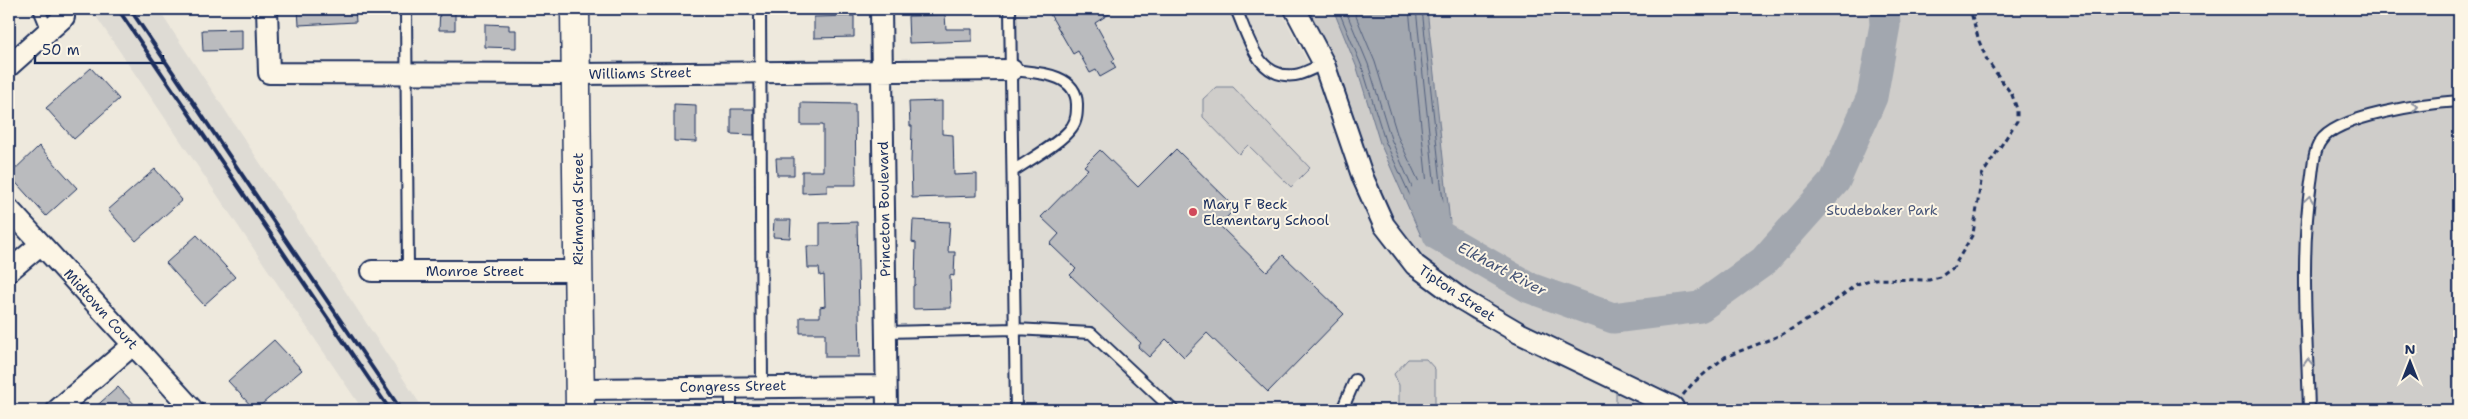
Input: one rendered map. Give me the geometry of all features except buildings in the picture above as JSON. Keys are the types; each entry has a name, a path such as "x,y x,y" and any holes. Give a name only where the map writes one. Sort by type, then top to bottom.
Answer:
{"street":[{"name":"Williams Street","path":"267,9 269,73 578,74 1012,70"},
{"name":"Richmond Street","path":"575,9 578,74 580,399"},
{"name":"Princeton Boulevard","path":"881,9 886,410"},
{"name":"Tipton Street","path":"1295,9 1324,64 1363,178 1384,225 1415,264 1461,299 1519,333 1673,407"},
{"path":"9,66 64,17"},
{"name":"Midtown Court","path":"9,209 193,410"},
{"path":"9,271 41,244"},
{"name":"Monroe Street","path":"372,271 578,271"},
{"path":"57,410 133,345"},
{"name":"Congress Street","path":"580,399 731,386 886,386"}],"lane":[{"path":"39,9 48,31"},
{"path":"406,9 408,271"},
{"path":"760,9 762,71 762,386"},
{"path":"1010,9 1016,410"},
{"path":"1236,9 1260,63 1279,75 1296,75 1324,64"},
{"path":"1012,70 1044,74 1064,80 1077,97 1078,114 1072,127 1047,149 1013,171"},
{"path":"2309,410 2305,253 2306,214 2320,141 2340,124 2440,102 2459,101"},
{"path":"886,332 1015,330 1091,333 1173,410"},
{"path":"1342,410 1355,380"},
{"path":"731,386 731,410"}],"path":[{"path":"1673,407 1693,383 1724,357 1781,335 1819,313 1857,284 1873,279 1928,280 1940,277 1953,268 1973,234 1982,175 2017,121 2017,109 2012,96 1987,60 1979,41 1970,9"}],"shaded area":[{"path":"91,9 158,9 424,410 363,410"},
{"name":"Mary F Beck Elementary School","path":"1016,9 1280,9 1325,96 1353,183 1471,319 1616,392 1616,410 1021,410"}],"green space":[{"name":"Studebaker Park","path":"1304,9 2459,9 2459,410 1616,410 1616,392 1471,319 1424,285 1383,242 1353,183 1325,96"},
{"path":"1216,87 1233,87 1310,168 1291,187 1248,145 1239,154 1203,117 1203,99"},
{"path":"1408,359 1426,359 1435,369 1435,410 1399,410 1399,385 1394,374"}],"water":[{"path":"1333,9 1427,9 1450,223 1438,235 1421,236 1380,143 1357,68"}],"waterway":[{"name":"Elkhart River","path":"1425,195 1438,235 1530,288 1613,318 1700,307 1764,261 1835,181 1872,97 1885,25 1884,9"}],"railway":[{"path":"118,9 390,410"},
{"path":"130,9 401,410"}],"place":[{"name":"Mary F Beck Elementary School","path":"1193,212"}]}
